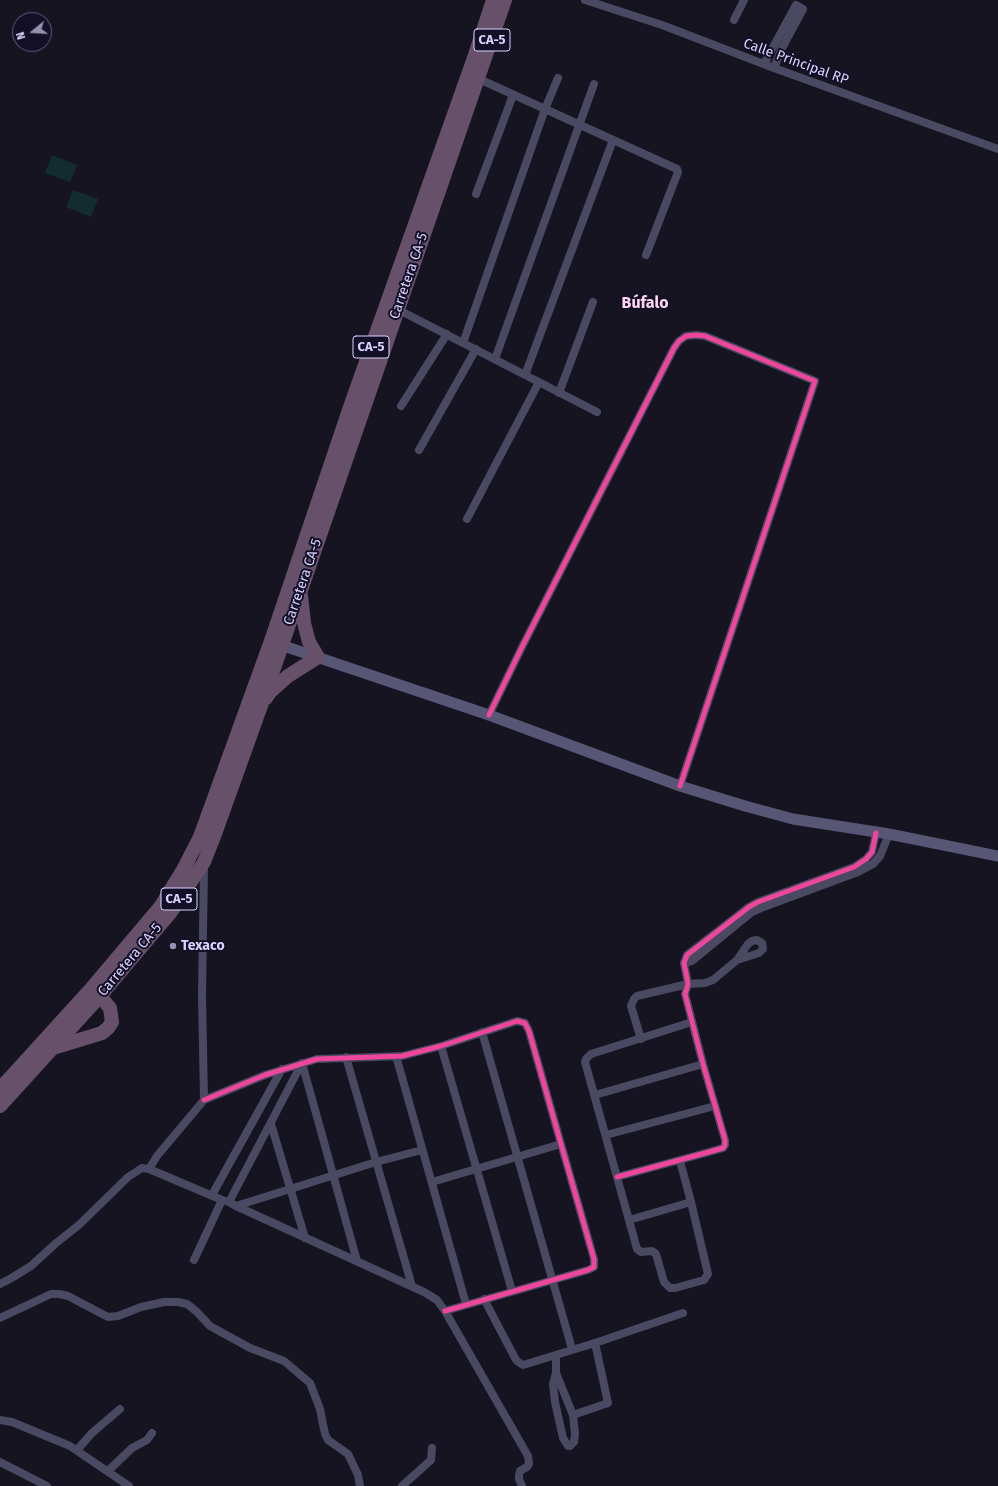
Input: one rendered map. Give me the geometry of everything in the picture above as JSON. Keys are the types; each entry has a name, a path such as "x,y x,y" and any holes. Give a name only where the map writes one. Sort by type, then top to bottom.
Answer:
{"highway":[{"name":"Carretera CA-5","path":"0,1106 53,1048 161,906 183,870 200,837 276,643 385,307 476,55 493,0"},
{"name":"Carretera CA-5","path":"0,1088 95,993 171,912 204,862 262,703 276,643 301,589 397,309 479,80 505,0"},
{"path":"460,131 456,126 476,55"},
{"path":"262,703 270,692 288,676 318,657 309,642 304,623 301,589"},
{"path":"53,1048 102,1033 108,1028 112,1022 110,1008 95,993"}],"main road":[{"path":"276,643 489,715 680,786 793,819 888,834 998,856"}],"street":[{"name":"Calle Principal RP","path":"585,0 662,25 774,68 998,149"},
{"path":"734,20 744,0"},
{"path":"764,64 800,5"},
{"path":"774,68 800,5"},
{"path":"464,343 545,110 558,78"},
{"path":"479,80 678,170 646,255"},
{"path":"495,359 594,84"},
{"path":"476,194 513,95"},
{"path":"525,375 613,140"},
{"path":"559,393 593,302"},
{"path":"397,309 597,412"},
{"path":"401,406 447,334"},
{"path":"489,715 674,348 679,340 686,336 705,336 815,381 680,786"},
{"path":"419,450 476,349"},
{"path":"467,519 539,382"},
{"path":"617,1177 718,1150 723,1148 725,1145 685,994 688,984 684,962 687,955 758,902 854,867 866,859 872,852 876,833"},
{"path":"684,962 692,961 752,912 858,872 873,864 880,856 888,834"},
{"path":"204,862 202,996 204,1100"},
{"path":"641,1039 632,1010 632,1003 637,996 688,984 705,983 713,980 737,960"},
{"path":"149,1169 157,1156 204,1100 282,1069 317,1059 396,1056 441,1046 518,1021 525,1023 529,1031 594,1266 591,1269 445,1310"},
{"path":"680,1161 708,1274 704,1280 675,1288 667,1286 664,1282 656,1254 652,1251 641,1252 637,1249 585,1062 588,1056 692,1022"},
{"path":"482,1032 572,1349"},
{"path":"441,1046 512,1291"},
{"path":"396,1056 466,1304"},
{"path":"346,1057 412,1286"},
{"path":"194,1260 229,1202 302,1063"},
{"path":"302,1063 357,1261"},
{"path":"594,1096 703,1064"},
{"path":"212,1196 282,1069"},
{"path":"606,1135 715,1106"},
{"path":"271,1124 305,1238"},
{"path":"432,1182 561,1144"},
{"path":"229,1202 291,1188 376,1162 422,1150"},
{"path":"0,1284 10,1280 31,1266 80,1224 128,1177 142,1168 149,1169 229,1202 412,1286 436,1300 445,1310 528,1456 529,1464 520,1471 519,1474 519,1479 522,1486"},
{"path":"629,1220 691,1202"},
{"path":"0,1318 51,1294 68,1296 108,1317 118,1316 141,1307 164,1302 178,1302 187,1304 210,1326 250,1348 284,1361 310,1383 320,1409 325,1434 328,1440 348,1454 358,1475 360,1486"},
{"path":"484,1299 517,1361 523,1365 683,1313"},
{"path":"573,1415 608,1403 594,1343"},
{"path":"556,1355 556,1373 553,1391 563,1438 568,1446 570,1446 574,1442 575,1434 573,1415 556,1373"},
{"path":"77,1450 92,1433 120,1409"},
{"path":"0,1420 12,1422 70,1446 129,1486"},
{"path":"108,1471 132,1448 147,1440 152,1433"},
{"path":"402,1486 431,1460 432,1448"},
{"path":"0,1462 47,1486"}],"green space":[{"path":"52,155 77,165 70,182 45,173"},
{"path":"73,190 98,199 91,217 66,207"}],"cycle path":[{"path":"489,715 674,348 679,341 686,336 705,336 815,381 680,786"},
{"path":"617,1177 723,1148 725,1145 725,1140 685,994 688,984 684,963 687,955 749,907 758,902 854,867 866,859 872,852 876,833"},
{"path":"204,1100 265,1075 317,1059 402,1056 441,1046 517,1021 525,1023 529,1031 594,1259 594,1267 445,1311"}],"place":[{"name":"Texaco","path":"173,946"}],"district":[{"name":"Búfalo","path":"645,304"}]}
